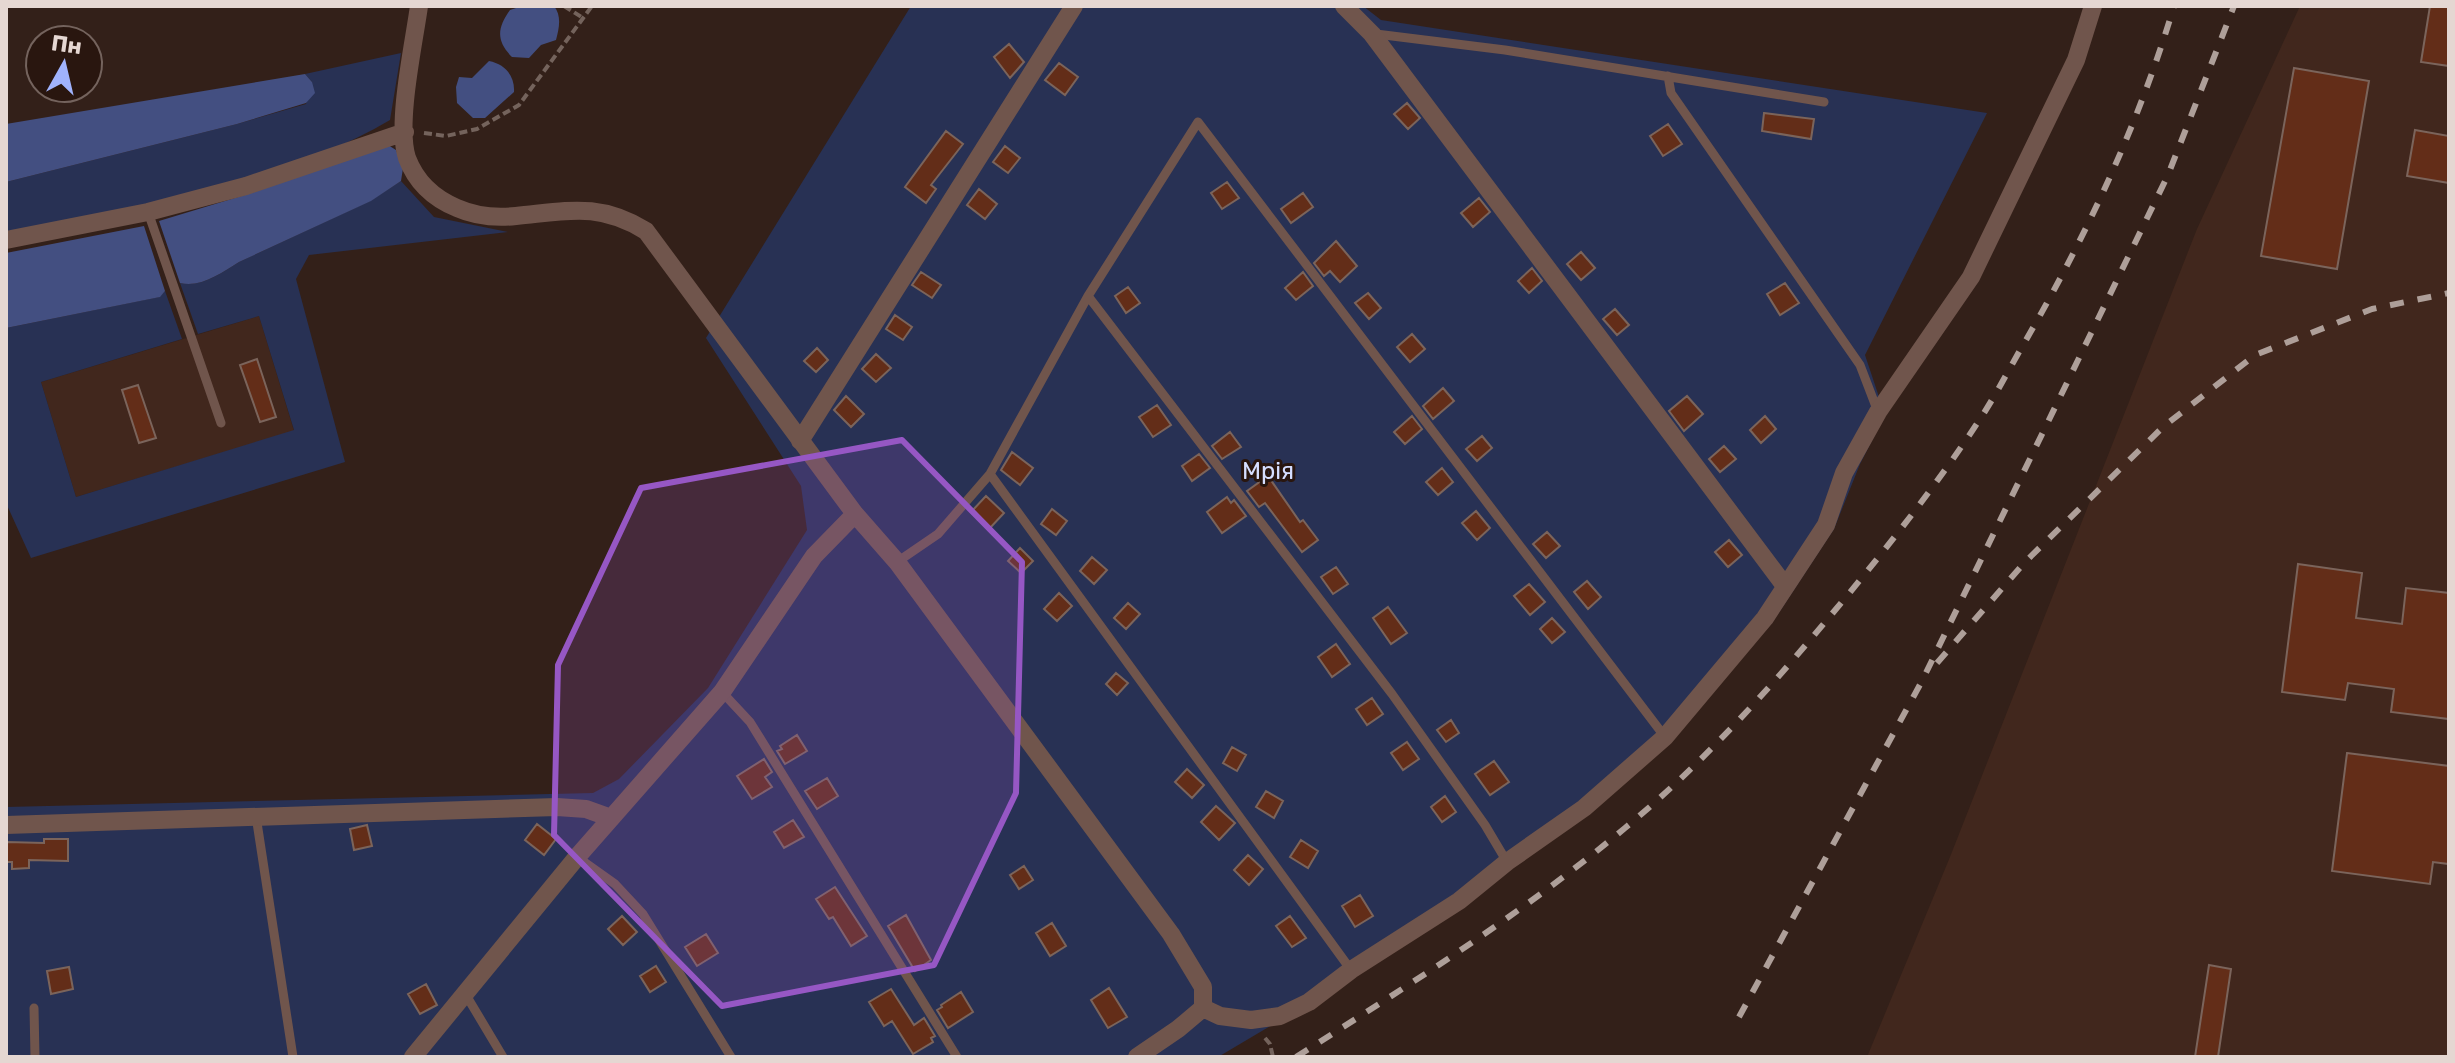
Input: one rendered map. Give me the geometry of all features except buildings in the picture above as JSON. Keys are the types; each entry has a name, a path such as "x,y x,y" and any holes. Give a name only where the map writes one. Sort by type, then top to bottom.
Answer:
{"street":[{"path":"419,6 405,132 406,155 420,183 441,202 472,214 512,217 584,210 607,212 646,231 855,514 897,562 1171,934 1203,987 1203,1008 1137,1057"},
{"path":"800,441 1074,6"},
{"path":"1344,6 1372,34 1785,586"},
{"path":"1203,1008 1220,1016 1251,1020 1280,1016 1309,1002 1351,970 1459,901 1507,862 1584,808 1665,737 1765,618 1826,525 1844,473 1878,412 1971,277 2076,60 2093,6"},
{"path":"6,240 148,212 246,186 405,132"},
{"path":"413,1057 577,857 722,692 814,556 855,514"},
{"path":"6,825 557,807 586,809 611,818"}],"lane":[{"path":"1372,34 1505,50 1824,102"},
{"path":"1668,76 1671,93 1860,365 1878,412"},
{"path":"897,562 938,534 990,474 1088,296 1198,122 1665,737"},
{"path":"148,212 221,423"},
{"path":"1088,296 1392,694 1485,825 1507,862"},
{"path":"990,474 1351,970"},
{"path":"722,692 750,722 957,1057"},
{"path":"256,816 293,1057"},
{"path":"577,857 615,884 643,914 731,1057"},
{"path":"466,995 503,1057"},
{"path":"34,1008 35,1057"}],"path":[{"path":"564,6 583,18"},
{"path":"405,132 446,136 477,129 519,105 592,6"}],"highlighted area":[{"path":"902,440 1022,562 1016,793 934,965 722,1006 554,835 558,665 641,488"}],"shaded area":[{"path":"522,6 554,6 559,18 556,40 541,45 529,58 512,57 503,45 500,34 510,10"},
{"path":"2300,6 2449,6 2449,1057 1867,1057 1950,857 2197,229"},
{"path":"489,61 508,72 514,92 485,118 473,118 457,103 456,87 459,77 472,78"},
{"path":"305,74 312,82 315,93 306,103 237,124 6,182 6,124"},
{"path":"388,145 396,150 403,168 401,181 371,201 211,278 196,283 180,283 159,221 248,194"},
{"path":"144,226 165,291 160,297 6,328 6,253"},
{"path":"259,316 294,431 76,497 41,382"}],"green space":[{"name":"Мрія","path":"911,6 1363,6 1381,20 1987,113 1865,355 1885,415 1860,464 1834,529 1772,623 1668,744 1277,1022 1218,1057 6,1057 6,807 593,793 619,779 708,688 807,530 801,486 706,338"},
{"path":"401,53 390,120 347,143 301,162 204,192 6,232 6,182 306,104 312,82 305,74"},
{"path":"401,181 434,217 508,232 309,255 296,279 345,462 31,558 6,503 6,328 159,297 165,291 182,339 41,382 76,497 294,430 259,316 198,334 180,283 196,283 211,278 370,201"}],"railway":[{"path":"1296,1057 1505,919 1625,828 1730,729 1826,621 1886,548 1963,445 2043,311 2087,227 2126,140 2174,6"},
{"path":"1739,1017 1922,681 2168,175 2234,6"},
{"path":"1937,663 2025,562 2163,427 2255,355 2372,309 2449,293"}]}
